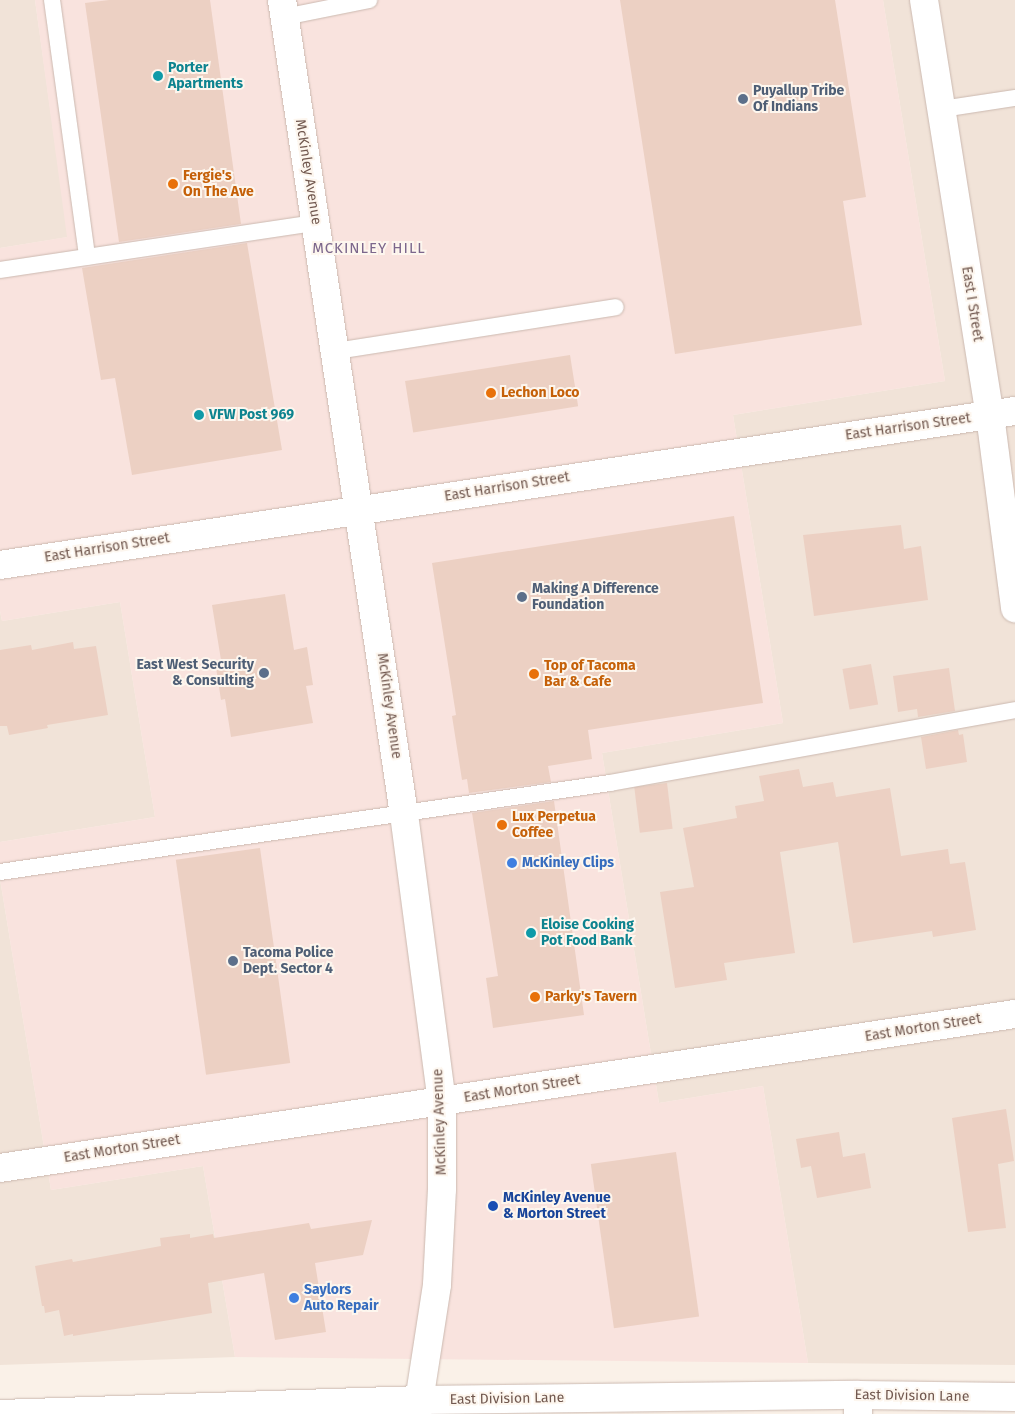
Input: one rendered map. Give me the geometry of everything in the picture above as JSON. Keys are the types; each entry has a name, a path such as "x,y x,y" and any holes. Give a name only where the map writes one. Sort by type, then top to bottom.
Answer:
{"street":[{"name":"East I Street","path":"924,0 942,109 1002,413 1015,608"},
{"name":"McKinley Avenue","path":"283,8 360,509 404,814 442,1102 442,1189 437,1284 418,1407"},
{"name":"East Harrison Street","path":"0,565 1002,413"},
{"name":"East Morton Street","path":"0,1168 1015,1014"},
{"name":"East Division Lane","path":"0,1414 418,1407 858,1405 1015,1397"}],"lane":[{"path":"52,0 87,257"},
{"path":"283,8 369,0"},
{"path":"942,109 1015,98"},
{"path":"0,270 316,223"},
{"path":"336,351 616,307"},
{"path":"0,872 610,783 1015,710"}],"shaded area":[{"path":"0,0 35,0 68,237 0,248"},
{"path":"35,0 883,0 945,381 733,415 783,723 602,753 659,1103 763,1086 808,1363 235,1357 203,1166 51,1190 0,879 0,842 155,817 120,602 2,621 0,611 0,248 67,237"},
{"path":"883,0 1015,0 1015,1365 808,1363 763,1086 659,1103 602,753 783,723 733,415 945,381"},
{"path":"120,602 155,817 0,842 0,611 2,621"},
{"path":"0,879 51,1190 203,1166 235,1357 0,1365"}],"building":[{"name":"Porter Apartments","path":"109,0 210,0 241,224 119,242 85,3"},
{"name":"Puyallup Tribe Of Indians","path":"620,0 835,0 866,197 843,201 862,325 675,354"},
{"name":"VFW Post 969","path":"247,243 282,450 132,475 115,378 101,380 82,268"},
{"name":"Lechon Loco","path":"570,355 578,406 413,432 405,381"},
{"path":"734,516 763,703 588,730 592,759 548,766 551,782 469,793 467,779 462,780 452,716 456,715 432,563"},
{"path":"901,525 904,549 921,546 928,600 814,616 803,535"},
{"name":"East West Security & Consulting","path":"285,594 294,650 307,647 313,685 306,686 313,723 231,737 225,699 221,700 215,661 221,660 212,605"},
{"path":"73,642 74,649 96,646 108,715 47,725 48,728 9,735 7,726 0,726 0,650 31,645 32,650"},
{"path":"871,664 878,704 850,709 842,669"},
{"path":"949,668 955,711 918,717 917,709 898,712 893,676"},
{"path":"958,730 959,735 963,734 967,762 926,769 921,737"},
{"path":"799,769 803,787 833,782 836,797 890,788 901,856 948,849 950,864 965,862 976,930 933,937 932,931 853,943 838,842 780,852 795,953 724,963 727,980 675,988 660,892 694,887 683,828 737,818 735,806 764,801 759,776"},
{"path":"667,783 673,829 640,833 634,787"},
{"path":"554,801 584,1015 493,1028 486,978 498,976 472,813"},
{"name":"Tacoma Police Dept. Sector 4","path":"260,848 290,1063 206,1075 176,860"},
{"path":"1006,1109 1014,1161 998,1164 1006,1228 968,1232 952,1118"},
{"path":"839,1132 843,1157 865,1153 871,1188 817,1198 811,1166 801,1168 796,1139"},
{"path":"676,1152 699,1316 614,1328 591,1164"},
{"path":"372,1220 363,1255 315,1263 326,1332 275,1340 264,1273 208,1283 212,1313 73,1336 73,1334 64,1336 59,1310 45,1313 44,1306 42,1306 35,1266 72,1259 73,1262 161,1246 160,1238 190,1234 190,1238 213,1234 214,1238 309,1223 311,1229"}],"place":[{"name":"Porter Apartments","path":"158,76"},
{"name":"Puyallup Tribe Of Indians","path":"743,99"},
{"name":"Fergie's On The Ave","path":"173,184"},
{"name":"Lechon Loco","path":"491,393"},
{"name":"VFW Post 969","path":"199,415"},
{"name":"Making A Difference Foundation","path":"522,597"},
{"name":"East West Security & Consulting","path":"264,673"},
{"name":"Top of Tacoma Bar & Cafe","path":"534,674"},
{"name":"Lux Perpetua Coffee","path":"502,825"},
{"name":"McKinley Clips","path":"512,863"},
{"name":"Eloise Cooking Pot Food Bank","path":"531,933"},
{"name":"Tacoma Police Dept. Sector 4","path":"233,961"},
{"name":"Parky's Tavern","path":"535,997"},
{"name":"McKinley Avenue & Morton Street","path":"493,1206"},
{"name":"Saylors Auto Repair","path":"294,1298"}],"district":[{"name":"MCKINLEY HILL","path":"369,249"}]}
